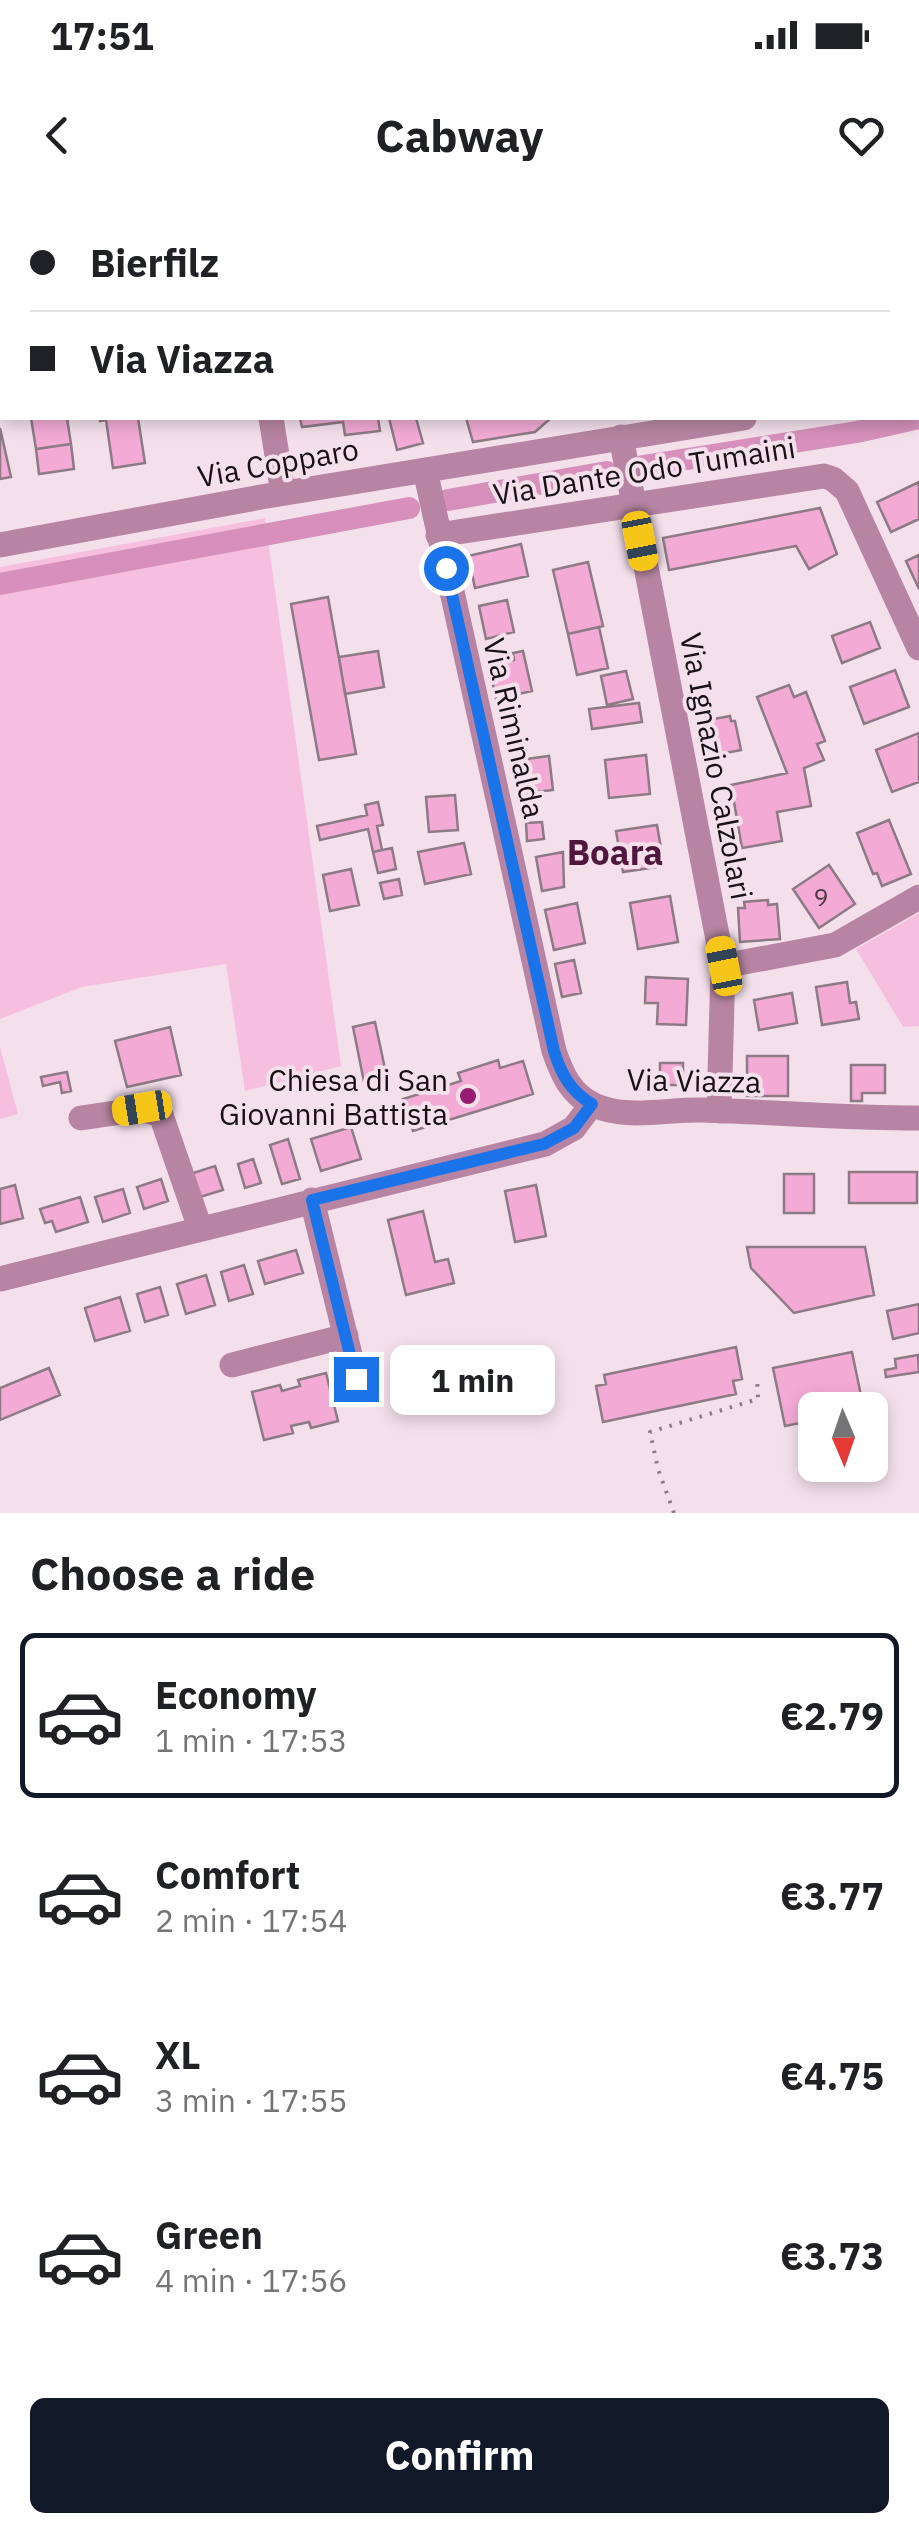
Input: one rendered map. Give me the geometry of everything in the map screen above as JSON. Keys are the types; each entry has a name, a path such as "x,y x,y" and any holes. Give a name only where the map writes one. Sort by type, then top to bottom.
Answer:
{"street":[{"path":"271,420 283,494"},
{"name":"Via Copparo","path":"0,544 731,420"},
{"name":"Via Ignazio Calzolari","path":"621,437 724,966 718,1111"},
{"name":"Via Riminalda","path":"425,470 554,1051 573,1090 592,1104"},
{"name":"Via Dante Odo Tumaini","path":"438,534 811,476 833,478 850,498 919,648"},
{"path":"724,966 835,945 919,898"},
{"name":"Via Viazza","path":"0,1279 544,1144 574,1128 592,1104 628,1112 919,1118"},
{"path":"81,1118 142,1108 161,1115 200,1228"},
{"path":"312,1200 356,1379"},
{"path":"232,1365 346,1336"}],"path":[{"path":"674,1513 650,1432 758,1399 757,1377"}],"shaded area":[{"path":"265,518 341,1066 245,1091 226,964 82,987 0,1019 0,567"},
{"path":"919,913 919,1026 903,1027 856,949"},
{"path":"0,1047 18,1114 0,1119"}],"building":[{"path":"31,420 67,420 71,444 36,449"},
{"path":"106,420 138,420 145,463 113,468"},
{"path":"300,420 378,420 380,431 345,435 343,422 302,427"},
{"path":"390,420 417,420 423,443 397,450"},
{"path":"467,420 549,420 535,432 473,442"},
{"path":"0,428 11,477 0,479"},
{"path":"71,444 74,469 39,474 36,449"},
{"path":"919,482 919,519 891,532 877,502"},
{"path":"820,508 837,554 809,569 796,546 669,570 663,538"},
{"path":"521,544 528,576 475,588 468,556"},
{"path":"919,555 919,589 906,561"},
{"path":"588,562 603,626 568,634 553,570"},
{"path":"328,597 356,754 319,760 291,604"},
{"path":"507,600 514,632 486,639 479,606"},
{"path":"870,622 880,648 842,663 832,636"},
{"path":"599,627 608,668 577,675 568,634"},
{"path":"378,651 384,687 345,694 339,657"},
{"path":"523,651 532,691 496,699 489,665 514,660 513,653"},
{"path":"895,670 909,707 864,724 850,687"},
{"path":"626,671 633,699 607,705 601,676"},
{"path":"789,685 794,697 806,692 825,741 817,744 824,760 804,768 811,806 777,812 782,841 742,848 731,785 787,773 757,697"},
{"path":"639,703 642,722 592,729 589,709"},
{"path":"730,716 735,721 741,750 710,756 703,721"},
{"path":"919,733 919,782 892,792 876,750"},
{"path":"646,755 650,794 609,798 605,760"},
{"path":"549,756 553,790 519,794 518,760"},
{"path":"455,795 458,830 429,832 426,797"},
{"path":"378,802 383,825 377,826 382,850 373,852 368,829 320,840 317,826 367,815 365,805"},
{"path":"889,820 911,874 882,886 877,873 873,874 857,833"},
{"path":"542,822 544,839 527,841 526,823"},
{"path":"657,825 664,866 623,872 616,831"},
{"path":"464,843 471,874 425,884 418,852"},
{"path":"392,848 396,869 378,873 373,852"},
{"path":"563,852 564,887 542,891 536,857"},
{"path":"829,865 855,904 819,928 793,889"},
{"path":"351,869 359,905 330,911 323,875"},
{"path":"399,879 402,895 384,899 380,883"},
{"path":"670,896 678,942 638,949 630,903"},
{"path":"768,900 768,905 777,904 780,939 740,942 738,908 745,908 744,902"},
{"path":"577,903 585,943 554,950 545,910"},
{"path":"574,960 581,993 562,997 555,964"},
{"path":"646,977 688,979 686,1025 657,1024 658,1003 645,1003"},
{"path":"847,982 850,1003 856,1002 859,1019 822,1025 816,987"},
{"path":"792,993 797,1023 759,1030 754,1000"},
{"path":"375,1022 387,1078 364,1082 353,1027"},
{"path":"170,1027 181,1075 127,1087 115,1041"},
{"path":"747,1056 788,1056 788,1096 747,1096"},
{"name":"Chiesa di San Giovanni Battista","path":"498,1060 500,1068 523,1061 533,1094 413,1131 403,1099 461,1081 458,1073"},
{"path":"660,1063 683,1063 683,1085 660,1085"},
{"path":"851,1065 885,1065 885,1093 862,1093 862,1101 851,1101"},
{"path":"67,1072 71,1091 62,1093 60,1082 43,1086 41,1077"},
{"path":"351,1127 361,1159 321,1171 311,1139"},
{"path":"288,1139 300,1179 282,1184 270,1145"},
{"path":"253,1159 261,1183 245,1188 238,1164"},
{"path":"215,1166 223,1190 200,1197 193,1173"},
{"path":"849,1172 917,1172 917,1203 849,1203"},
{"path":"784,1174 814,1174 814,1213 784,1213"},
{"path":"161,1179 168,1201 144,1209 137,1187"},
{"path":"15,1185 23,1218 0,1224 0,1189"},
{"path":"536,1185 546,1236 515,1242 505,1191"},
{"path":"123,1189 130,1213 103,1222 95,1197"},
{"path":"80,1197 88,1222 56,1232 52,1221 45,1223 40,1209"},
{"path":"423,1211 435,1262 448,1259 454,1283 406,1295 388,1220"},
{"path":"747,1247 865,1247 874,1295 794,1313 751,1268"},
{"path":"296,1250 303,1273 265,1284 258,1261"},
{"path":"244,1265 253,1294 229,1301 221,1272"},
{"path":"206,1275 215,1305 186,1314 177,1284"},
{"path":"160,1287 168,1315 145,1322 137,1294"},
{"path":"120,1297 130,1331 95,1341 85,1308"},
{"path":"919,1304 919,1333 893,1339 887,1311"},
{"path":"736,1347 742,1379 733,1381 736,1394 603,1422 596,1386 606,1384 604,1375"},
{"path":"852,1352 860,1392 798,1392 798,1423 785,1426 773,1368"},
{"path":"918,1355 919,1372 886,1377 885,1370 896,1368 895,1359"},
{"path":"49,1368 60,1395 0,1420 0,1388"},
{"path":"326,1373 338,1421 311,1428 309,1422 291,1426 293,1433 264,1440 252,1392 280,1385 282,1391 300,1386 298,1380"}],"waterway":[{"path":"643,466 910,420"},
{"path":"448,500 607,472"},
{"path":"0,584 409,508"}],"place":[{"name":"Chiesa di San Giovanni Battista","path":"468,1096"}],"district":[{"name":"Boara","path":"615,852"}],"route":[{"path":"356,1379 312,1200 544,1144 574,1128 592,1104 573,1090 554,1051 446,568"}]}
